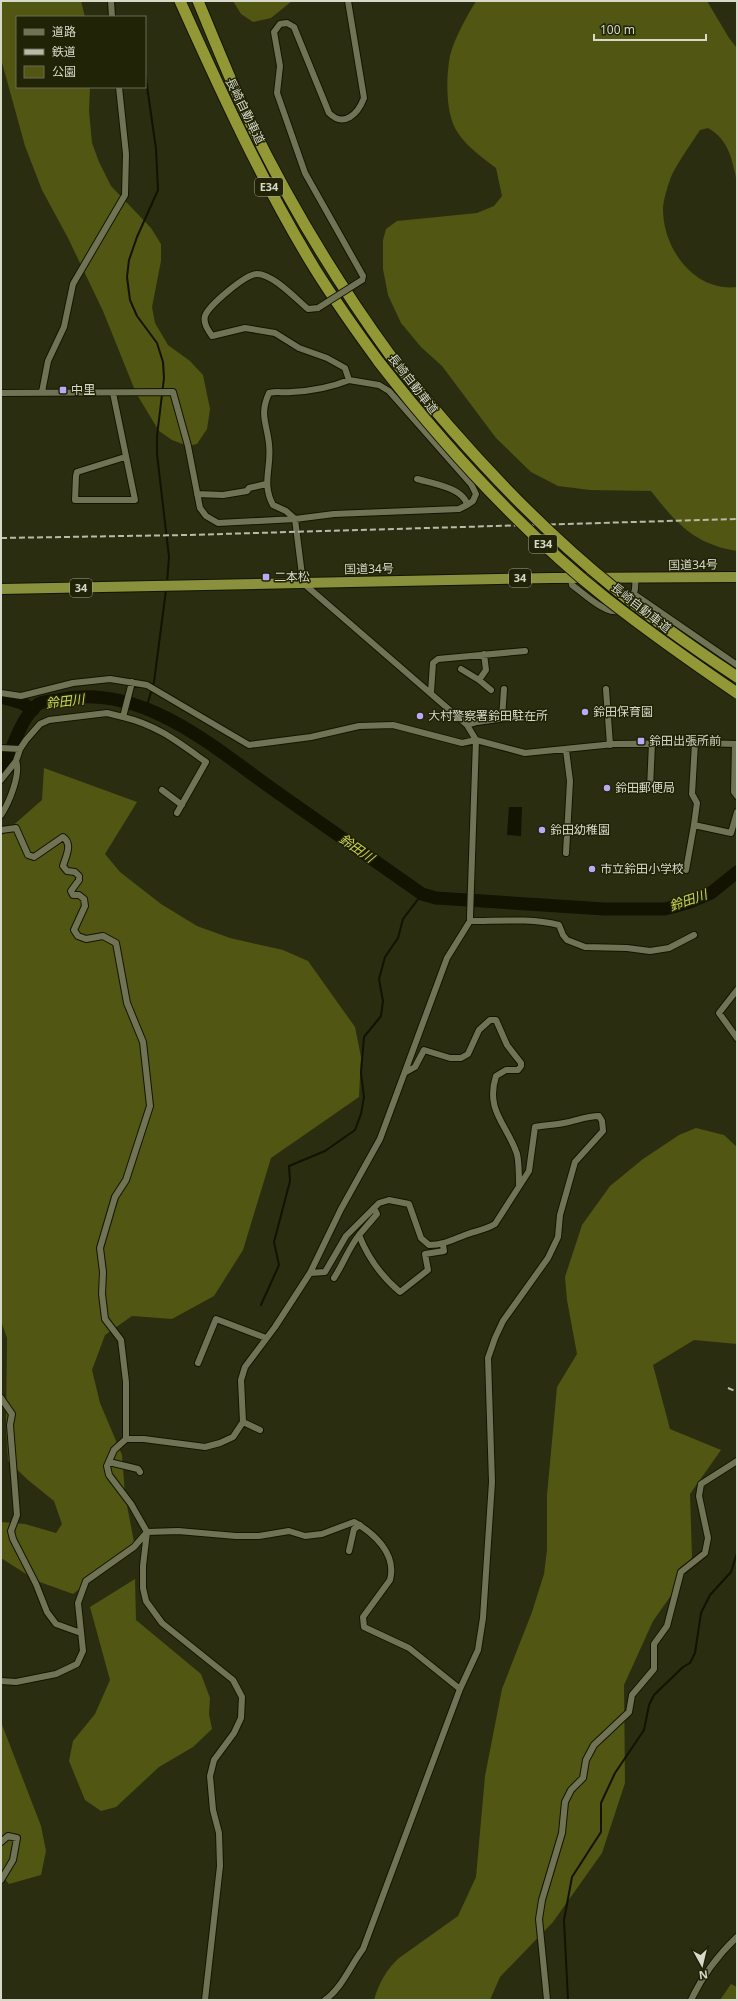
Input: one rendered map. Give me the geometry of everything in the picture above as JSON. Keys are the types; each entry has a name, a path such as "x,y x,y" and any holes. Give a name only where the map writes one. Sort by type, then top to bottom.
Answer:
{"highway":[{"name":"長崎自動車道","path":"180,1 232,116 281,210 316,270 379,362 438,435 482,484 543,543 606,598 671,648 737,693"},
{"name":"長崎自動車道","path":"198,1 244,110 293,205 327,263 390,355 447,426 492,475 552,534 614,588 678,637 737,677"},
{"name":"国道34号","path":"1,589 571,578 737,577"}],"street":[{"path":"111,1 112,16"},
{"path":"348,1 364,98 360,109 352,117 342,120 334,119 329,113 294,27 287,23 280,24 274,32 280,66 277,94 305,173 363,276 362,280 318,308 308,308 268,276 256,274 242,281 212,306 205,317 205,325 212,336 245,328 275,333 299,348 327,358 345,368 349,380"},
{"path":"42,392 48,361 64,328 73,284 125,195 126,154 120,88"},
{"path":"1,393 173,392 188,446 200,508 206,516 218,523 295,519 334,514 459,509 473,501 476,494 471,484 389,391 379,385 349,380 334,387 318,390 287,393 275,391 269,393 264,403 263,415 269,445 266,484 273,505 286,511 295,519 303,583 431,692 467,725 476,740 472,882 470,919 447,958 380,1139 341,1209 310,1273 245,1367 241,1380 242,1422 233,1437 220,1443 205,1447 144,1439 126,1439 114,1450 107,1466 109,1475 131,1504 147,1532 143,1566 143,1588 146,1602 162,1624 233,1680 242,1697 241,1718 234,1733 214,1760 210,1776 213,1810 219,1833 220,1866 205,2000"},
{"path":"113,393 135,500 75,500 77,472 125,457"},
{"path":"417,479 457,491 466,500 467,505"},
{"path":"197,494 224,495 247,491 249,488 266,484"},
{"path":"571,578 572,585 610,611 616,611 626,608 634,594 635,578"},
{"path":"634,594 737,665"},
{"path":"431,692 433,663 438,659 525,651"},
{"path":"479,680 486,670 484,654"},
{"path":"461,669 479,680 491,690"},
{"path":"1,693 21,696 73,683 110,679 132,684 148,685 249,745 311,737 359,726 393,725 462,743 476,740 525,753 610,745 652,743 695,742 736,744 734,792 737,796"},
{"path":"124,716 132,684"},
{"path":"502,718 504,689"},
{"path":"606,689 610,745"},
{"path":"1,780 16,761 19,749 40,724 49,720 107,712 124,716 162,731 206,762 177,812"},
{"path":"467,725 477,722 541,713"},
{"path":"686,870 697,803 692,794 695,742"},
{"path":"650,788 652,743"},
{"path":"1,748 19,749"},
{"path":"566,750 570,781 566,853"},
{"path":"1,815 12,792 18,766 16,761"},
{"path":"162,790 182,805"},
{"path":"694,825 731,833 737,812"},
{"path":"1,830 16,828 28,856 34,857 63,837 67,840 69,845 63,866 67,871 75,872 79,876 79,880 71,891 73,895 79,895 84,899 85,906 74,930 78,936 86,939 103,936 116,943 127,1003 143,1042 150,1106 126,1180 115,1197 100,1248 103,1272 102,1294 105,1319 121,1340 126,1382 126,1439"},
{"path":"470,919 550,922 559,925 567,940 585,947 627,948 650,951 669,948 694,935"},
{"path":"737,990 719,1013 737,1038"},
{"path":"406,1072 415,1067 424,1050 450,1058 461,1058 468,1054 479,1030 490,1020 496,1020 507,1045 521,1063 518,1070 506,1070 496,1076 492,1093 495,1111 517,1155 519,1185"},
{"path":"310,1273 325,1272 340,1244 379,1203 389,1200 408,1204 421,1238 429,1245 442,1245 486,1229 495,1224 529,1171 535,1127 548,1124 562,1124 591,1116 599,1116 602,1121 603,1131 575,1162 560,1215 558,1237 548,1258 503,1321 488,1358 492,1482 483,1618 478,1650 460,1689 363,1950 351,1966 344,1980 325,2000"},
{"path":"334,1278 348,1248 377,1214 374,1208"},
{"path":"359,1235 367,1255 387,1280 400,1292 428,1270 426,1254 444,1251 442,1245"},
{"path":"198,1363 216,1319 266,1338"},
{"path":"1,1398 12,1414 10,1425 17,1515 12,1531 13,1539 36,1584 48,1612 56,1624 81,1634"},
{"path":"242,1422 260,1430"},
{"path":"547,2000 539,1919 542,1900 562,1833 565,1802 571,1790 583,1778 586,1760 594,1744 629,1712 632,1695 654,1669 654,1644 667,1626 681,1572 706,1553 708,1538 699,1496 701,1484 737,1461"},
{"path":"109,1462 138,1469 140,1472"},
{"path":"1,1681 16,1682 56,1674 77,1664 83,1651 78,1603 86,1581 134,1547 147,1532 178,1531 259,1536 289,1531 305,1536 322,1534 354,1522 360,1525 382,1544 388,1558 392,1575 363,1617 364,1627 409,1648 460,1689"},
{"path":"349,1550 354,1529 360,1525"},
{"path":"1,1842 8,1836 16,1838 13,1860 1,1880"},
{"path":"691,2000 696,1990 727,1946 737,1937"}],"green space":[{"path":"1,1 81,1 85,16 16,16 16,88 90,88 89,111 92,143 99,162 111,186 151,228 161,244 161,261 152,307 155,323 168,345 190,361 203,375 210,409 207,429 197,444 188,446 172,440 159,431 136,393 103,311 68,238 42,190 25,146 1,59"},
{"path":"233,1 292,1 271,18 253,22 241,14"},
{"path":"476,1 707,1 729,38 737,48 737,182 731,158 721,138 708,128 700,130 672,175 663,207 664,222 668,237 674,251 683,264 694,274 707,282 721,287 737,287 737,551 722,548 698,538 678,523 651,491 590,490 558,486 531,472 496,438 442,366 421,347 401,323 388,295 383,269 383,240 386,229 397,221 477,213 494,206 502,196 496,168 466,143 458,133 451,116 449,106 447,85 450,56 458,35"},
{"path":"44,768 137,802 105,854 120,872 161,904 197,926 230,938 283,950 308,961 355,1027 361,1057 359,1097 271,1158 243,1250 214,1296 172,1319 132,1316 105,1335 92,1370 100,1403 122,1455 125,1495 134,1542 107,1567 73,1594 37,1581 1,1558 1,1522 25,1524 56,1533 62,1524 54,1501 28,1480 8,1461 6,1427 7,1338 1,1321 1,836 42,800"},
{"path":"696,1128 724,1135 737,1147 737,1344 694,1340 653,1365 670,1429 721,1450 690,1494 692,1557 682,1580 653,1621 624,1685 625,1783 602,1853 553,1922 500,1977 490,2000 374,2000 384,1977 390,1967 399,1958 458,1916 476,1877 485,1776 502,1689 532,1612 544,1574 547,1550 547,1495 557,1387 577,1354 567,1300 565,1277 582,1225 610,1186 643,1159 679,1135"},
{"path":"135,1579 136,1620 201,1674 210,1698 209,1714 212,1729 193,1747 159,1767 116,1807 101,1811 85,1800 69,1761 73,1741 95,1714 110,1680 90,1607"},
{"path":"1,1722 41,1826 46,1851 41,1875 9,1884 1,1875"},
{"path":"731,1984 737,1987 737,2000 720,2000"}],"shaded area":[{"path":"509,807 522,807 521,836 507,835"}],"waterway":[{"path":"146,79 156,149 158,190 137,237 129,260 127,277 130,300 137,316 157,343 163,362 164,378 157,436 157,454 169,557 167,583"},
{"path":"146,709 154,682 166,590"},
{"name":"鈴田川","path":"1,697 22,703 33,710"},
{"name":"鈴田川","path":"1,767 6,760 25,719 37,705 50,701 89,697 120,700 149,710 204,740 422,894 436,898 604,909 665,909 687,903 711,893 737,872"},
{"path":"261,1305 279,1265 274,1242 290,1181 289,1166 325,1151 355,1130 361,1114 364,1097 361,1073 364,1037 381,1016 383,1001 379,979 385,957 398,938 403,919 422,894"},
{"path":"568,2000 564,1920 572,1877 601,1832 601,1803 615,1773 644,1730 649,1705 654,1695 683,1667 690,1663 695,1653 701,1613 710,1595 731,1572 737,1553"}],"railway":[{"path":"1,538 187,535 737,519"},
{"path":"728,1388 737,1392"}],"place":[{"name":"中里","path":"63,390"},
{"name":"二本松","path":"266,577"},
{"name":"鈴田保育園","path":"585,712"},
{"name":"大村警察署鈴田駐在所","path":"420,716"},
{"name":"鈴田出張所前","path":"641,741"},
{"name":"鈴田郵便局","path":"607,788"},
{"name":"鈴田幼稚園","path":"542,830"},
{"name":"市立鈴田小学校","path":"592,869"}]}
